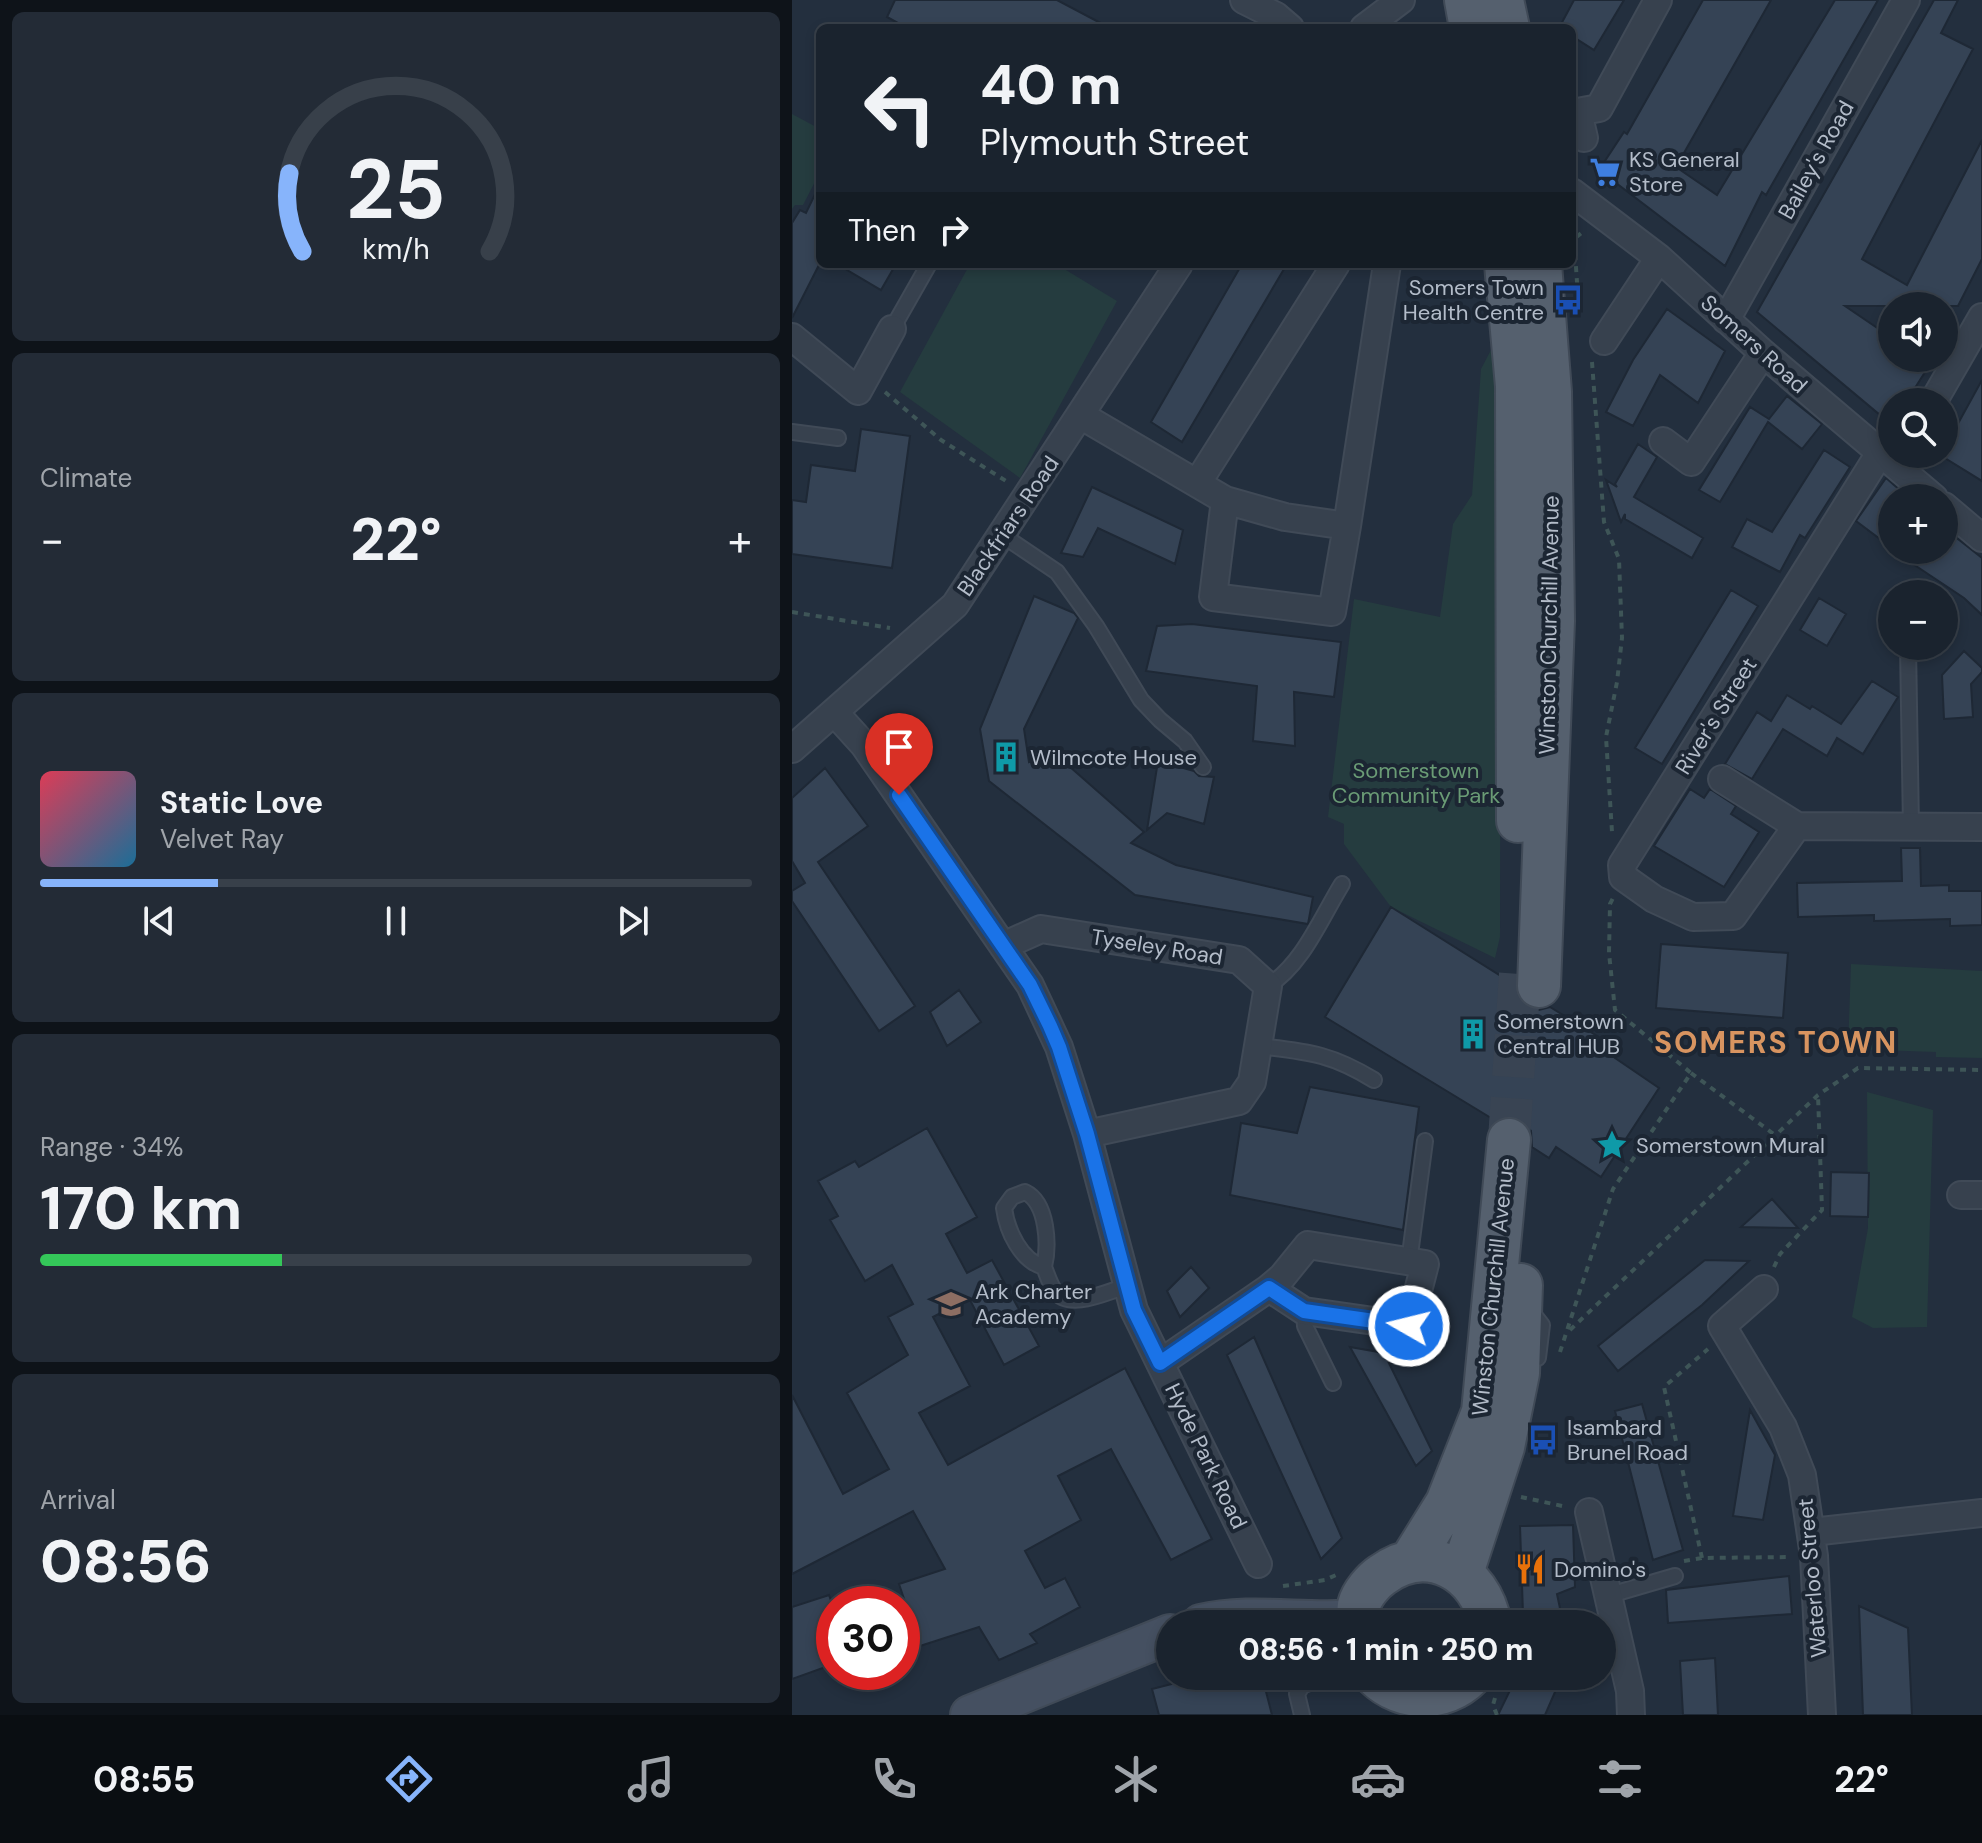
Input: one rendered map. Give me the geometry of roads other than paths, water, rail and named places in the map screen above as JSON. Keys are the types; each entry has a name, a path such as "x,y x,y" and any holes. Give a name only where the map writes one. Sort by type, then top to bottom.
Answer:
{"main road":[{"path":"1466,0 1470,24"},
{"path":"1502,0 1507,24"},
{"name":"Winston Churchill Avenue","path":"1506,268 1517,386 1530,980 1553,621 1550,392 1540,268"},
{"name":"Winston Churchill Avenue","path":"1411,1561 1447,1503 1483,1412 1518,1146 1521,1298 1518,1373 1490,1511 1462,1573"},
{"path":"1359,1610 1359,1603 1374,1580 1391,1568 1411,1561 1442,1563 1462,1573 1480,1592 1487,1610"},
{"path":"1396,1690 1427,1706 1435,1695 1446,1690"},
{"path":"1478,1690 1479,1715"}],"street":[{"path":"1244,0 1285,24"},
{"path":"1369,24 1401,0"},
{"path":"1576,112 1599,108 1658,0"},
{"name":"Bailey's Road","path":"1726,320 1906,0"},
{"path":"1576,115 1584,138"},
{"name":"Somers Road","path":"1576,195 1659,258 1763,353 1878,447"},
{"path":"1596,346 1659,258"},
{"name":"Blackfriars Road","path":"792,749 955,605 1176,268"},
{"path":"1198,482 1333,268"},
{"path":"1225,500 1213,597 1332,612 1386,268"},
{"path":"1941,388 1982,317"},
{"path":"792,337 858,391 892,329"},
{"path":"1663,441 1691,462 1763,353"},
{"path":"1082,416 1225,500 1285,517 1347,526"},
{"name":"River's Street","path":"1797,826 1733,916 1693,917 1654,899 1622,871 1883,468"},
{"name":"Somers Road","path":"1902,468 1919,484"},
{"path":"1958,518 1982,538"},
{"name":"Hyde Park Road","path":"835,713 864,745 1030,985 1059,1047 1087,1134 1134,1310 1258,1564"},
{"path":"1722,779 1797,826 1982,827"},
{"name":"Tyseley Road","path":"1003,946 1041,929 1056,931 1239,960 1268,986"},
{"path":"1087,1134 1239,1101 1252,1082 1268,986"},
{"path":"1160,1363 1269,1288 1308,1245 1425,1264 1409,1326 1304,1311 1269,1288"},
{"name":"Waterloo Street","path":"1764,1289 1722,1326 1783,1427 1802,1475 1813,1544 1822,1715"},
{"path":"1589,1512 1630,1691 1631,1715"},
{"path":"1813,1544 1982,1513"},
{"path":"970,1715 1156,1640"}],"lane":[{"path":"892,329 927,268"},
{"path":"792,432 838,438"},
{"path":"1002,535 1057,572 1096,626 1141,700 1185,741 1203,767"},
{"path":"1908,660 1911,827"},
{"path":"1268,986 1297,960 1342,884"},
{"path":"1258,1046 1316,1052 1347,1064 1374,1080"},
{"path":"1409,1262 1425,1141"},
{"path":"1044,1267 1032,1264 1005,1219 1004,1208 1012,1197 1025,1192 1039,1207 1048,1252 1044,1267 1055,1292 1066,1299 1080,1299 1127,1286"},
{"path":"1521,1298 1542,1325 1537,1371"},
{"path":"1304,1311 1305,1326 1333,1383"},
{"path":"1610,1595 1675,1576"},
{"path":"1300,1690 1297,1694 1302,1715"}],"tunnel":[{"path":"1509,1140 1520,974"}],"place":[{"name":"KS General Store","path":"1605,172"},
{"name":"Somers Town Health Centre","path":"1568,300"},
{"name":"Wilmcote House","path":"1006,757"},
{"name":"Somerstown Central HUB","path":"1473,1034"},
{"name":"Somerstown Mural","path":"1612,1145"},
{"name":"Ark Charter Academy","path":"951,1304"},
{"name":"Isambard Brunel Road","path":"1543,1440"},
{"name":"Domino's","path":"1530,1569"}],"district":[{"name":"SOMERS TOWN","path":"1776,1042"}],"park label":[{"name":"Somerstown Community Park","path":"1416,782"}]}
